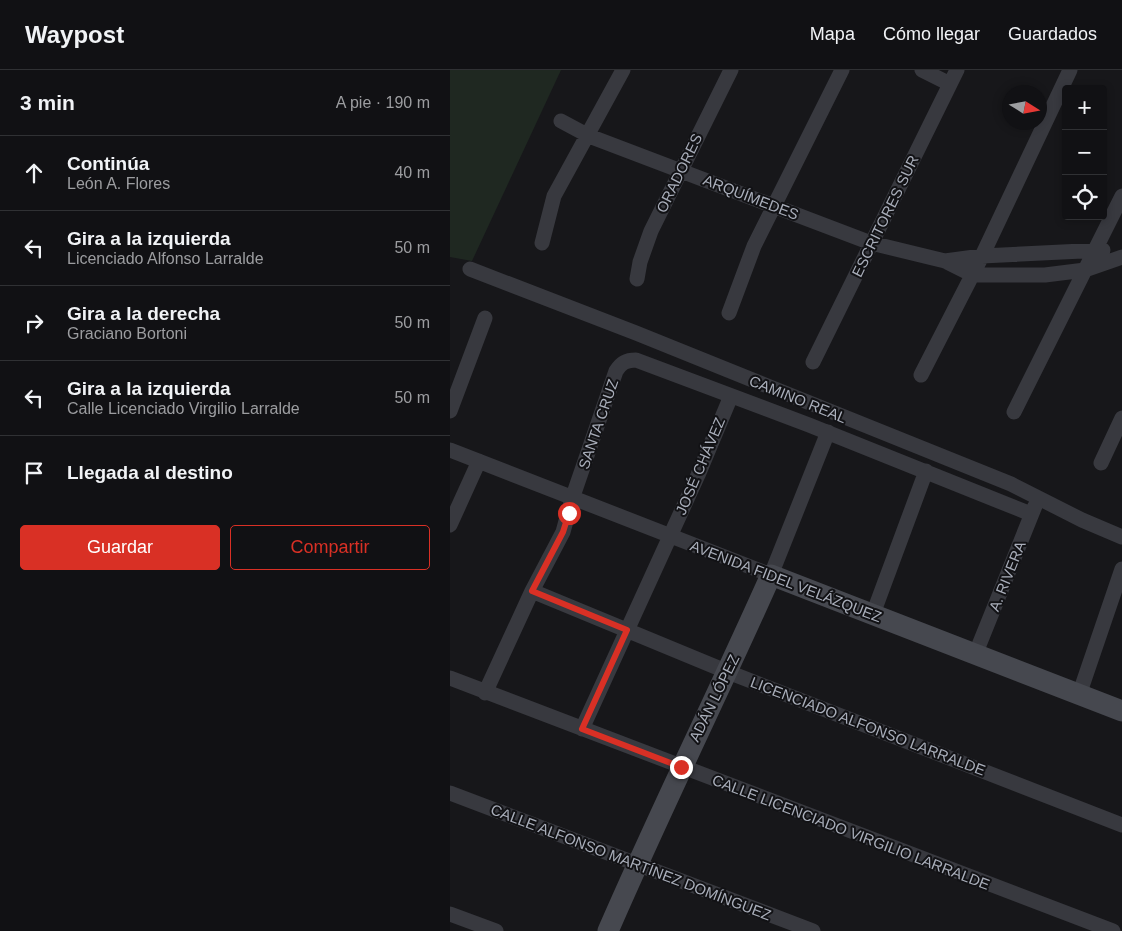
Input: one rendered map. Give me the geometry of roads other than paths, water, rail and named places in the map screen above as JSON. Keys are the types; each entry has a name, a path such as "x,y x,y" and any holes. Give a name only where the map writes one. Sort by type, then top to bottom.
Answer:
{"street":[{"path":"542,243 554,196 589,136 623,70"},
{"name":"ORADORES","path":"637,279 640,262 651,231 731,70"},
{"path":"729,313 742,272 842,70"},
{"path":"922,70 950,84"},
{"name":"ESCRITORES SUR","path":"813,362 957,70"},
{"path":"921,375 973,275 1070,70"},
{"name":"ARQUÍMEDES","path":"560,121 589,136 871,244 945,261 973,275 1045,275 1085,270 1122,256"},
{"path":"1014,412 1122,196"},
{"name":"ARQUÍMEDES","path":"945,261 982,256 1097,249 1122,256"},
{"name":"CAMINO REAL","path":"470,269 636,333 1039,496 1082,520 1122,537"},
{"path":"450,411 485,318"},
{"name":"CAMINO REAL","path":"636,360 828,432 1031,514"},
{"name":"SANTA CRUZ","path":"485,693 532,591 563,532 572,499 616,371 623,362 636,360"},
{"name":"JOSÉ CHÁVEZ","path":"582,729 731,396"},
{"path":"1101,463 1122,418"},
{"path":"771,575 828,432"},
{"path":"1108,447 1122,454"},
{"name":"AVENIDA FIDEL VELÁZQUEZ","path":"450,450 572,499 1122,711"},
{"path":"450,525 479,461"},
{"path":"874,614 926,472"},
{"name":"A. RIVERA","path":"975,655 1039,496"},
{"path":"1079,695 1122,569"},
{"name":"ADÁN LÓPEZ","path":"608,931 681,767 728,672 771,575"},
{"name":"LICENCIADO ALFONSO LARRALDE","path":"532,591 728,672 1122,825"},
{"name":"CALLE LICENCIADO VIRGILIO LARRALDE","path":"450,678 485,693 1115,931"},
{"name":"CALLE ALFONSO MARTÍNEZ DOMÍNGUEZ","path":"450,794 813,931"},
{"path":"450,914 496,931"},
{"path":"1115,931 1122,920"}]}
